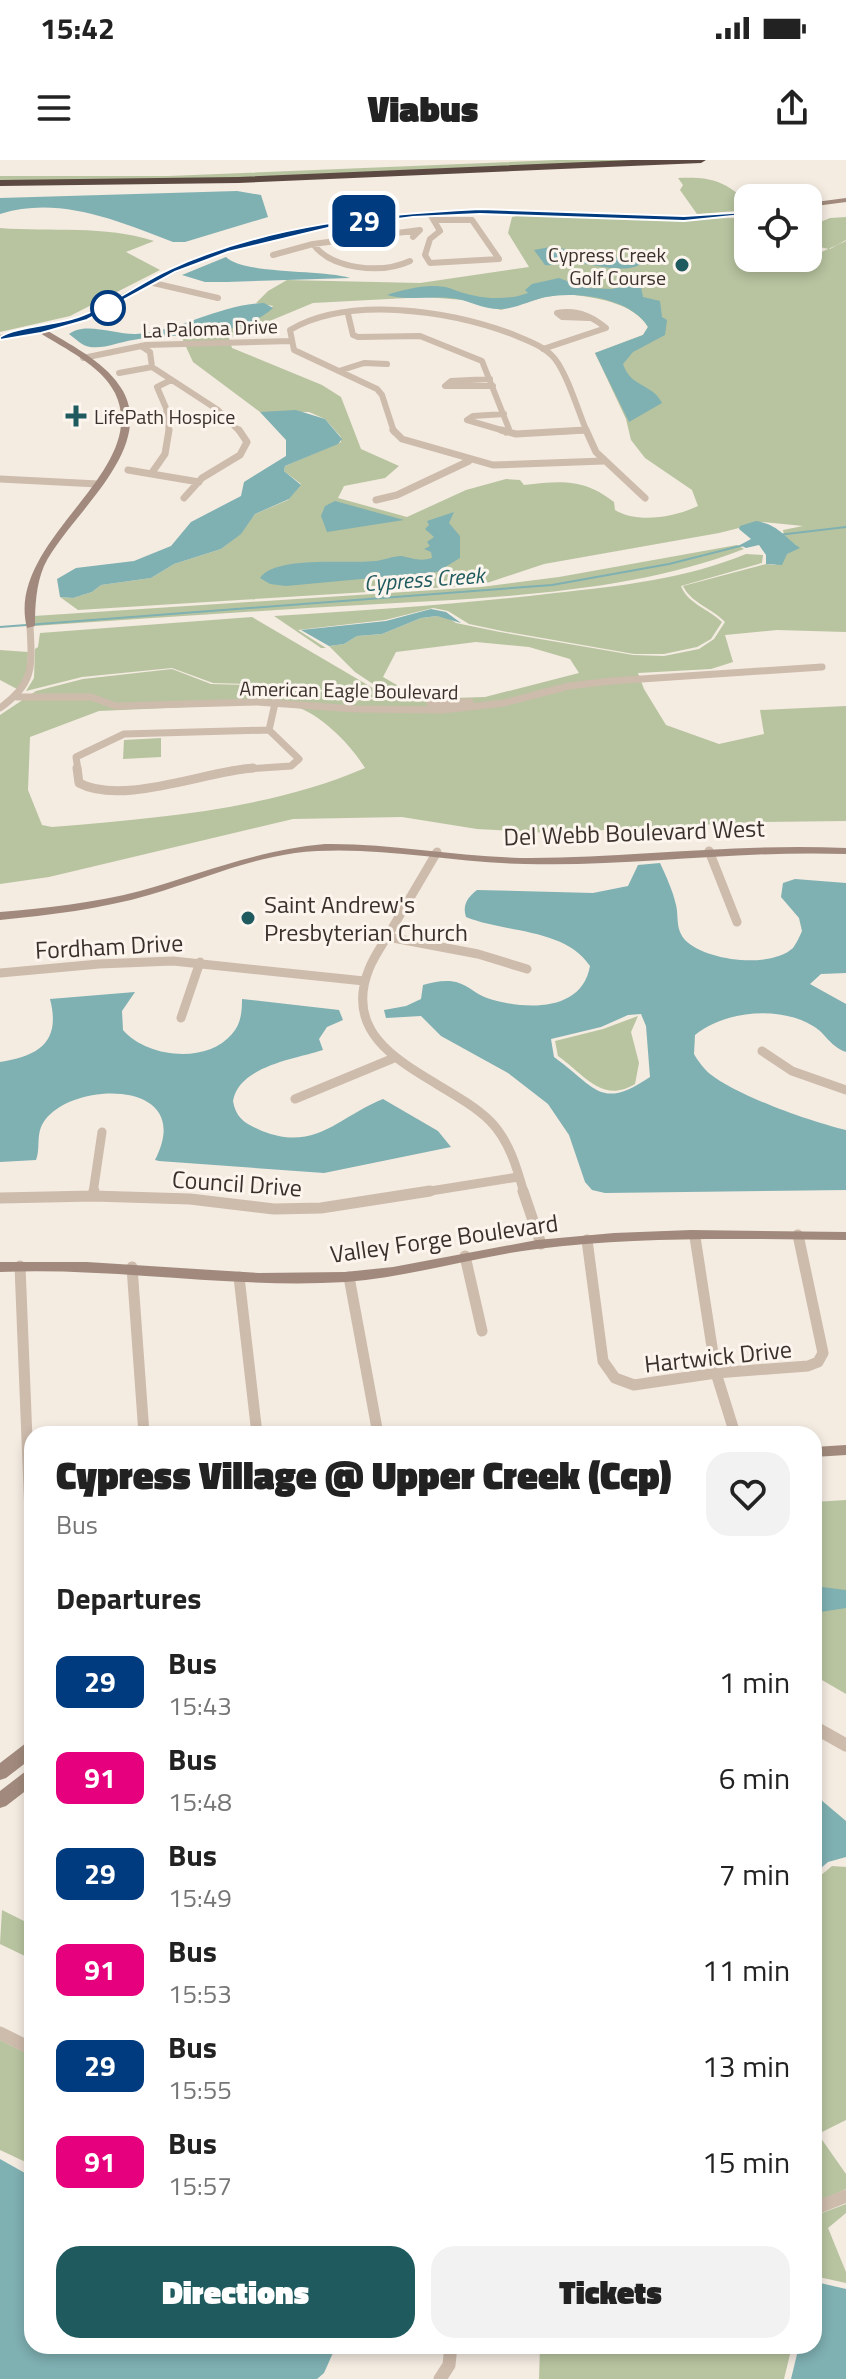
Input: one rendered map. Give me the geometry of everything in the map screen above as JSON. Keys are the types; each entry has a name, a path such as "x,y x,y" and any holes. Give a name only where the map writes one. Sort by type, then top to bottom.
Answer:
{"highway":[{"path":"5,172 96,174 514,160"},
{"path":"0,186 201,181 701,160"}],"street":[{"path":"822,202 846,198"},
{"path":"39,329 92,309 168,268 214,250 285,231 350,221 476,209 677,216 734,214"},
{"path":"0,335 39,329 101,311 149,282 225,250 350,221 534,212 684,218 734,214"},
{"path":"432,217 472,220 499,259 430,263 425,255 428,242 440,231 432,217"},
{"path":"350,221 366,236"},
{"path":"393,224 397,232"},
{"path":"273,255 313,244 420,230 413,237"},
{"path":"387,233 391,243"},
{"path":"313,244 324,257 361,265 410,261"},
{"path":"346,262 359,256"},
{"path":"382,274 383,262"},
{"path":"358,274 361,265"},
{"path":"149,282 218,298"},
{"path":"604,461 513,466 469,461 395,435 382,395 377,389 294,350 290,330 317,317 440,312 486,324 543,349 555,359 586,430 604,461 645,498"},
{"path":"348,314 353,335 430,338 482,361 504,414 509,429 506,432"},
{"path":"543,349 606,328 590,318"},
{"path":"0,708 19,695 28,683 32,668 30,613 25,584 28,571 95,484 111,455 118,424 113,399 83,358 39,329"},
{"name":"La Paloma Drive","path":"83,358 162,344 291,341"},
{"path":"119,373 152,364 162,344"},
{"path":"141,346 150,352 152,364 215,410 243,434 247,442 245,451 237,459 199,482 184,498"},
{"path":"339,371 364,363 387,364"},
{"path":"151,474 163,459 170,425 165,400 157,387 171,380"},
{"path":"451,381 492,383 445,386 451,381"},
{"path":"504,414 473,416 467,420 506,432 586,430"},
{"path":"376,500 397,495 469,461"},
{"path":"128,470 199,482"},
{"path":"0,479 95,484"},
{"name":"American Eagle Boulevard","path":"19,695 91,697 116,706 276,700 356,709 461,709 602,682 822,665"},
{"path":"269,730 276,700"},
{"path":"269,730 297,755 297,762 281,768 223,772 172,786 92,790 79,783 76,757 124,734 269,730"},
{"name":"Del Webb Boulevard West","path":"0,916 43,913 108,901 143,893 236,862 287,851 364,846 527,861 763,848 846,851"},
{"path":"709,851 737,922"},
{"path":"437,852 364,981 361,998 365,1018 373,1035 394,1058 473,1105 493,1123 508,1146 541,1244"},
{"path":"388,937 478,954 527,969"},
{"name":"Fordham Drive","path":"0,973 151,961 200,962 303,977 364,981"},
{"path":"181,1018 200,962"},
{"path":"762,1051 792,1071 846,1090"},
{"path":"295,1099 394,1058"},
{"path":"93,1196 102,1132"},
{"name":"Council Drive","path":"0,1198 93,1196 190,1199 274,1209 321,1208 518,1177"},
{"name":"Hartwick Drive","path":"587,1240 603,1361 608,1374 634,1385 716,1373 808,1366 821,1358 823,1353 798,1235"},
{"name":"Valley Forge Boulevard","path":"0,1267 132,1267 239,1277 349,1277 541,1244 587,1240 846,1236"},
{"path":"695,1237 716,1373 733,1426"},
{"path":"465,1256 482,1331"},
{"path":"20,1266 26,1426"},
{"path":"132,1267 143,1426"},
{"path":"239,1277 256,1426"},
{"path":"349,1277 377,1426"},
{"path":"822,1452 846,1450"},
{"path":"822,1732 846,1745"},
{"path":"0,1773 24,1754"},
{"path":"0,1801 24,1782"},
{"path":"0,2033 24,2045"},
{"path":"822,2206 846,2196"},
{"path":"440,2379 449,2365 450,2354"}],"green space":[{"path":"557,160 655,160 218,179 0,181 0,176 168,176"},
{"path":"678,178 700,178 723,184 734,192 734,211 697,214 680,190 683,185"},
{"path":"524,214 643,219 734,218 734,272 822,272 822,252 846,241 846,632 777,630 725,635 733,662 711,669 638,673 666,725 719,744 764,734 760,710 846,706 846,821 756,822 549,833 477,829 402,817 293,819 49,877 0,884 0,715 36,691 83,679 172,669 211,684 285,686 377,700 388,694 355,672 329,646 344,644 357,636 382,634 421,618 437,616 500,632 633,655 664,656 699,649 714,639 725,622 692,597 683,586 766,564 775,565 796,545 785,540 783,530 803,526 763,522 719,533 544,564 481,585 78,610 60,597 73,598 92,592 101,585 151,578 174,564 221,549 240,534 255,514 288,500 301,484 284,471 285,466 341,442 341,437 325,419 309,412 260,412 193,362 181,336 256,319 273,306 256,303 268,291 287,280 420,283 529,267 508,233 512,217","holes":["566,294 623,306 648,327 643,335 595,353 626,419 631,440 645,458 692,490 698,506 668,516 634,517 615,510 614,502 582,485 561,482 524,485 520,480 506,479 466,490 407,517 338,498 344,486 385,478 399,466 361,449 341,397 322,385 232,348 229,338 313,303 426,297 463,300 501,310","476,642 529,647 570,659 579,673 485,697 421,699 383,677 396,652","255,704 294,706 315,716 334,731 365,768 290,794 251,803 91,824 42,825 28,790 30,737 99,711"]},
{"path":"846,217 846,240 830,249 822,248 822,221"},
{"path":"0,228 97,231 135,236 154,241 126,252 160,270 70,316 0,332"},
{"path":"737,545 744,549 653,576 556,591 34,626 34,616 481,587 559,577"},
{"path":"746,554 763,555 762,563 681,586 694,602 722,622 711,639 697,647 664,654 634,654 502,631 469,624 448,611 433,608 385,620 298,630 326,648 321,648 274,616 450,604 604,587 700,570"},
{"path":"252,617 383,694 376,698 286,685 213,683 172,668 82,677 26,691 34,678 35,649 40,633"},
{"path":"0,650 28,652 27,678 17,689 0,680"},
{"path":"161,738 161,757 123,759 124,740"},
{"path":"638,1016 631,1032 639,1063 635,1084 613,1091 603,1089 558,1056 555,1041"},
{"path":"846,1500 846,1694 822,1680 822,1502"},
{"path":"832,1866 846,1867 846,2120 822,2132 822,1874"},
{"path":"2,1910 24,1921 24,1956 0,1944"},
{"path":"0,2040 24,2052 24,2161 0,2150"},
{"path":"822,2140 846,2174 846,2189 822,2200"},
{"path":"846,2204 846,2213 828,2228 846,2272 846,2283 822,2278 822,2213"},
{"path":"540,2354 790,2354 784,2379 539,2379"}],"water":[{"path":"237,191 261,195 268,217 185,242 173,242 110,219 66,209 44,207 0,214 0,198"},
{"path":"550,247 646,260 621,269 580,263 545,265 534,250"},
{"path":"226,257 249,267 350,278 205,282 182,275"},
{"path":"559,278 586,288 612,289 640,282 643,297 660,301 662,317 667,320 665,335 633,352 623,364 636,382 653,392 662,403 629,422 595,353 643,335 648,327 640,317 616,303 587,296 559,295 498,309 453,298 387,295 437,286 479,297 499,298 528,293 525,290 532,284"},
{"path":"264,303 273,308 258,318 225,330 96,347 84,345 69,334 84,329 128,334 153,332 232,308"},
{"path":"296,410 325,419 342,439 338,444 285,466 284,471 301,485 289,499 255,514 241,534 221,549 174,564 151,578 101,585 92,592 73,598 60,597 57,579 76,568 134,561 171,546 191,522 241,496 244,482 286,456 286,440 260,412"},
{"path":"335,501 404,520 327,532 321,516 325,506"},
{"path":"454,512 449,523 460,536 460,558 437,572 286,586 270,584 260,578 268,571 296,563 376,561 401,556 420,560 432,558 431,552 424,549 430,546 427,542 434,537 425,529 429,525 427,521"},
{"path":"756,521 776,528 800,548 787,554 782,565 766,564 766,555 759,545 746,548 740,545 751,539 739,529 740,526"},
{"path":"431,609 446,612 461,623 437,616 421,618 382,634 357,636 344,644 329,646 301,630 386,621"},
{"path":"660,863 673,894 679,927 685,940 708,953 738,960 769,959 793,948 802,931 799,918 781,897 783,883 795,879 846,883 846,973 821,974 810,984 846,1004 846,1052 835,1046 822,1032 799,1019 768,1013 736,1016 707,1027 695,1035 694,1054 710,1074 738,1091 795,1115 846,1130 846,1190 605,1193 592,1190 585,1182 569,1135 548,1104 508,1073 441,1036 421,1016 386,1018 384,1010 406,1006 421,999 423,985 441,981 459,983 487,998 517,1005 549,1004 576,993 585,981 590,966 579,954 550,938 466,917 467,902 477,890 593,893 628,886 638,865","holes":["641,1014 646,1026 650,1077 620,1092 609,1094 599,1091 554,1057 551,1039 601,1027 628,1015"]},
{"path":"135,992 122,1011 123,1030 146,1046 176,1054 207,1050 221,1044 237,1026 242,999 339,1010 343,1020 327,1027 319,1039 323,1050 270,1066 257,1072 237,1089 233,1101 239,1117 262,1131 297,1137 326,1130 383,1099 438,1131 451,1147 324,1173 159,1161 155,1160 164,1133 160,1114 146,1101 127,1095 104,1094 80,1098 60,1107 45,1120 40,1130 36,1160 0,1162 0,1062 26,1056 44,1044 52,1026 50,999"},
{"path":"822,1587 846,1590 846,1608 822,1612"},
{"path":"822,1801 846,1821 846,1857 828,1862 822,1867"},
{"path":"0,2159 24,2172 24,2354 332,2354 324,2373 317,2379 0,2379"},
{"path":"822,2283 846,2289 846,2379 791,2379 797,2354 822,2354"}],"waterway":[{"name":"Cypress Creek","path":"778,535 846,527"},
{"name":"Cypress Creek","path":"0,627 552,585 669,564 744,545"}],"bus line":[{"name":"29","path":"0,337 84,318 149,282 225,250 328,226 413,215 480,212 684,218 734,216"}],"place":[{"name":"Cypress Creek Golf Course","path":"682,265"},
{"name":"LifePath Hospice","path":"76,416"},
{"name":"Saint Andrew's Presbyterian Church","path":"248,918"}]}
